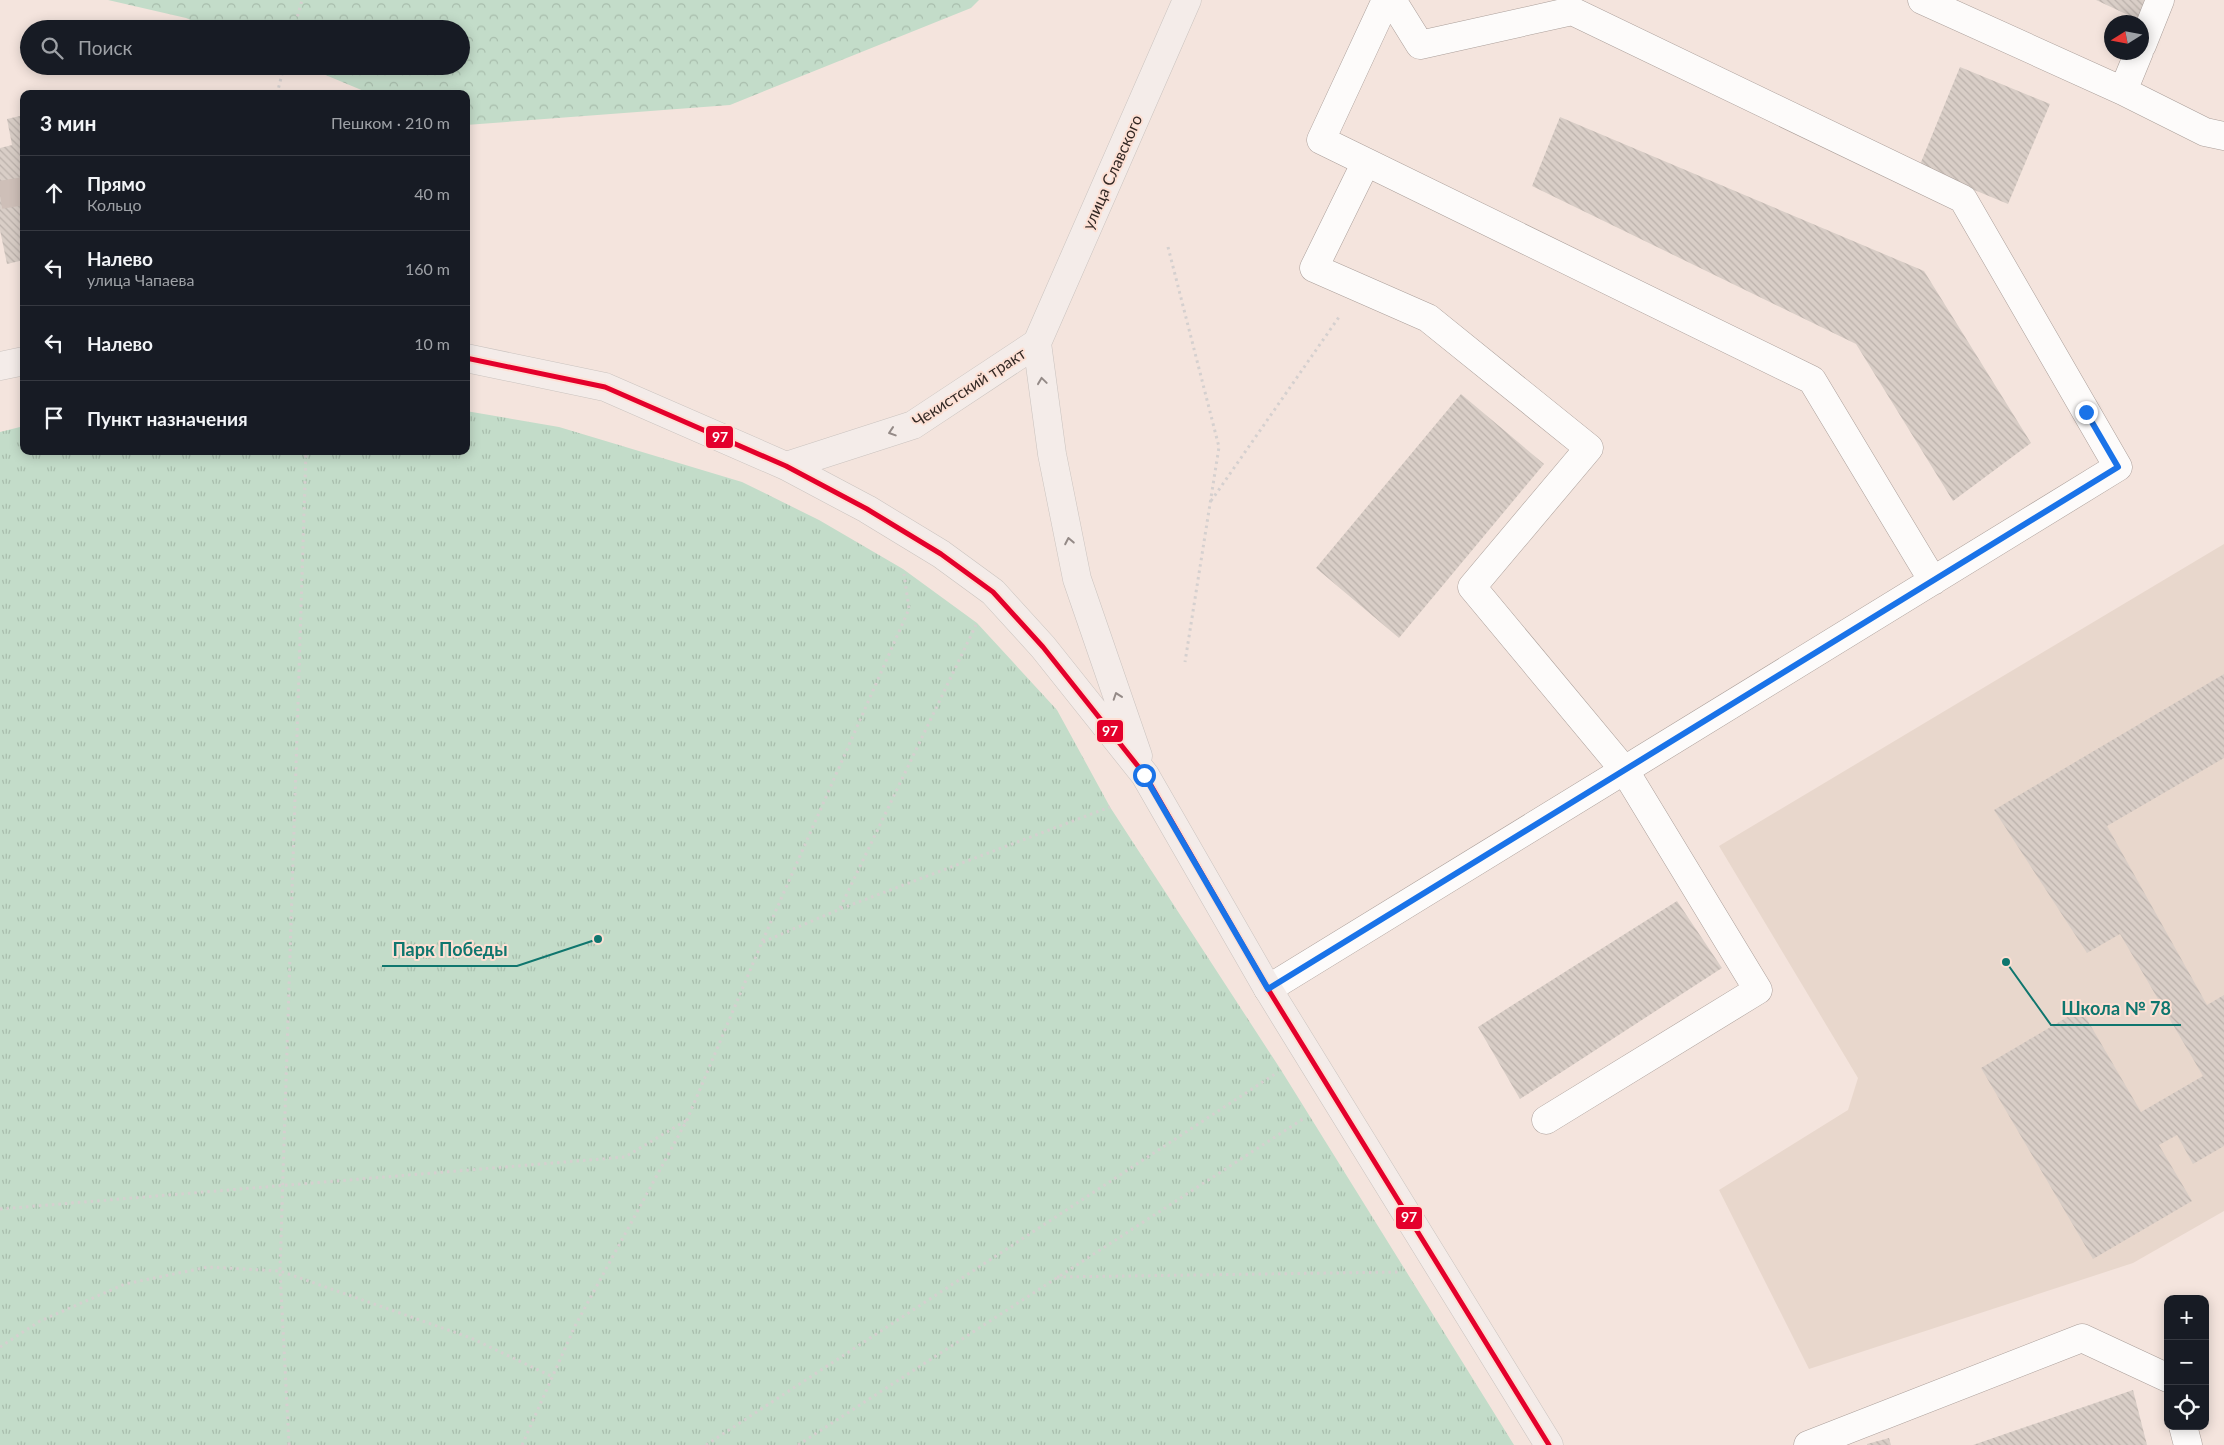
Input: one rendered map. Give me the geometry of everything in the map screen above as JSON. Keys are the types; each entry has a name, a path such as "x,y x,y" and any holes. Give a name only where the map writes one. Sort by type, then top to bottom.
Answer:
{"main road":[{"name":"улица Славского","path":"1037,343 1187,0"},
{"name":"Чекистский тракт","path":"786,466 913,426 1037,343"},
{"path":"1037,343 1052,454 1077,579 1144,775"},
{"path":"470,359 605,387 786,466 892,524 941,554 993,592 1043,647 1144,775 1268,989 1549,1445"},
{"path":"0,366 20,362"}],"street":[{"path":"1386,0 1321,140 1812,380 1933,580"},
{"path":"1268,989 2118,467 1963,199 1572,11 1420,45 1392,0"},
{"path":"1922,0 2122,91 2205,132 2224,136"},
{"path":"2149,28 2160,0"},
{"path":"2122,91 2135,60"},
{"path":"1366,162 1314,268 1428,318 1589,448 1472,587 1624,772 1758,990 1546,1120"},
{"path":"1808,1445 2082,1338 2164,1376"},
{"path":"2184,1430 2188,1445"}],"path":[{"path":"296,20 302,0"},
{"path":"278,90 282,75"},
{"path":"1168,248 1219,447 1185,662"},
{"path":"1210,503 1359,288"},
{"path":"289,1445 280,1271 306,455"},
{"path":"522,1445 575,1326 687,1120 762,942 909,609 903,569"},
{"path":"840,909 977,623"},
{"path":"762,942 840,909 1110,807"},
{"path":"706,1445 1269,1080 1281,1070"},
{"path":"798,1445 1308,1115"},
{"path":"0,1209 625,1157 687,1120"},
{"path":"0,1347 40,1321 126,1284 208,1267 280,1271 471,1338 552,1377"},
{"path":"1057,1277 1406,1272"}],"shaded area":[{"path":"2224,544 2224,1211 2133,1263 1809,1369 1719,1190 1848,1110 1858,1078 1719,846"}],"green space":[{"path":"108,0 979,0 971,8 730,105 470,125 470,90 361,90 326,75 470,75 470,20 191,20"},
{"path":"470,412 559,427 742,482 819,520 903,569 977,623 1057,710 1110,807 1281,1070 1514,1445 0,1445 0,432 20,427 20,455 470,455"}],"building":[{"path":"2096,0 2154,0 2146,15 2128,15"},
{"path":"1960,67 2050,104 2008,204 1919,167"},
{"path":"20,116 20,261 7,264 0,230 0,148 12,145 7,119"},
{"path":"1560,117 1924,271 2031,443 1953,501 1856,344 1532,186"},
{"path":"1461,394 1544,464 1399,638 1316,568"},
{"path":"2224,674 2224,758 2107,826 2207,1005 2224,995 2224,1146 2193,1164 2177,1135 2159,1145 2192,1201 2093,1259 1981,1068 2081,1009 2141,1112 2203,1076 2120,934 2087,953 1994,810"},
{"path":"1677,901 1722,968 1520,1099 1478,1027"},
{"path":"2133,1390 2147,1445 1973,1445"},
{"path":"1889,1438 1891,1445 1867,1445 1867,1444"}],"tunnel":[{"path":"0,195 20,192"}],"transit line":[{"name":"97","path":"470,359 605,387 786,466 867,509 941,554 993,592 1043,647 1145,775 1268,989 1549,1445"}],"place":[{"name":"Парк Победы","path":"598,939"},
{"name":"Школа № 78","path":"2006,962"}],"route":[{"path":"1144,775 1268,989 2118,467 2086,412"}]}
